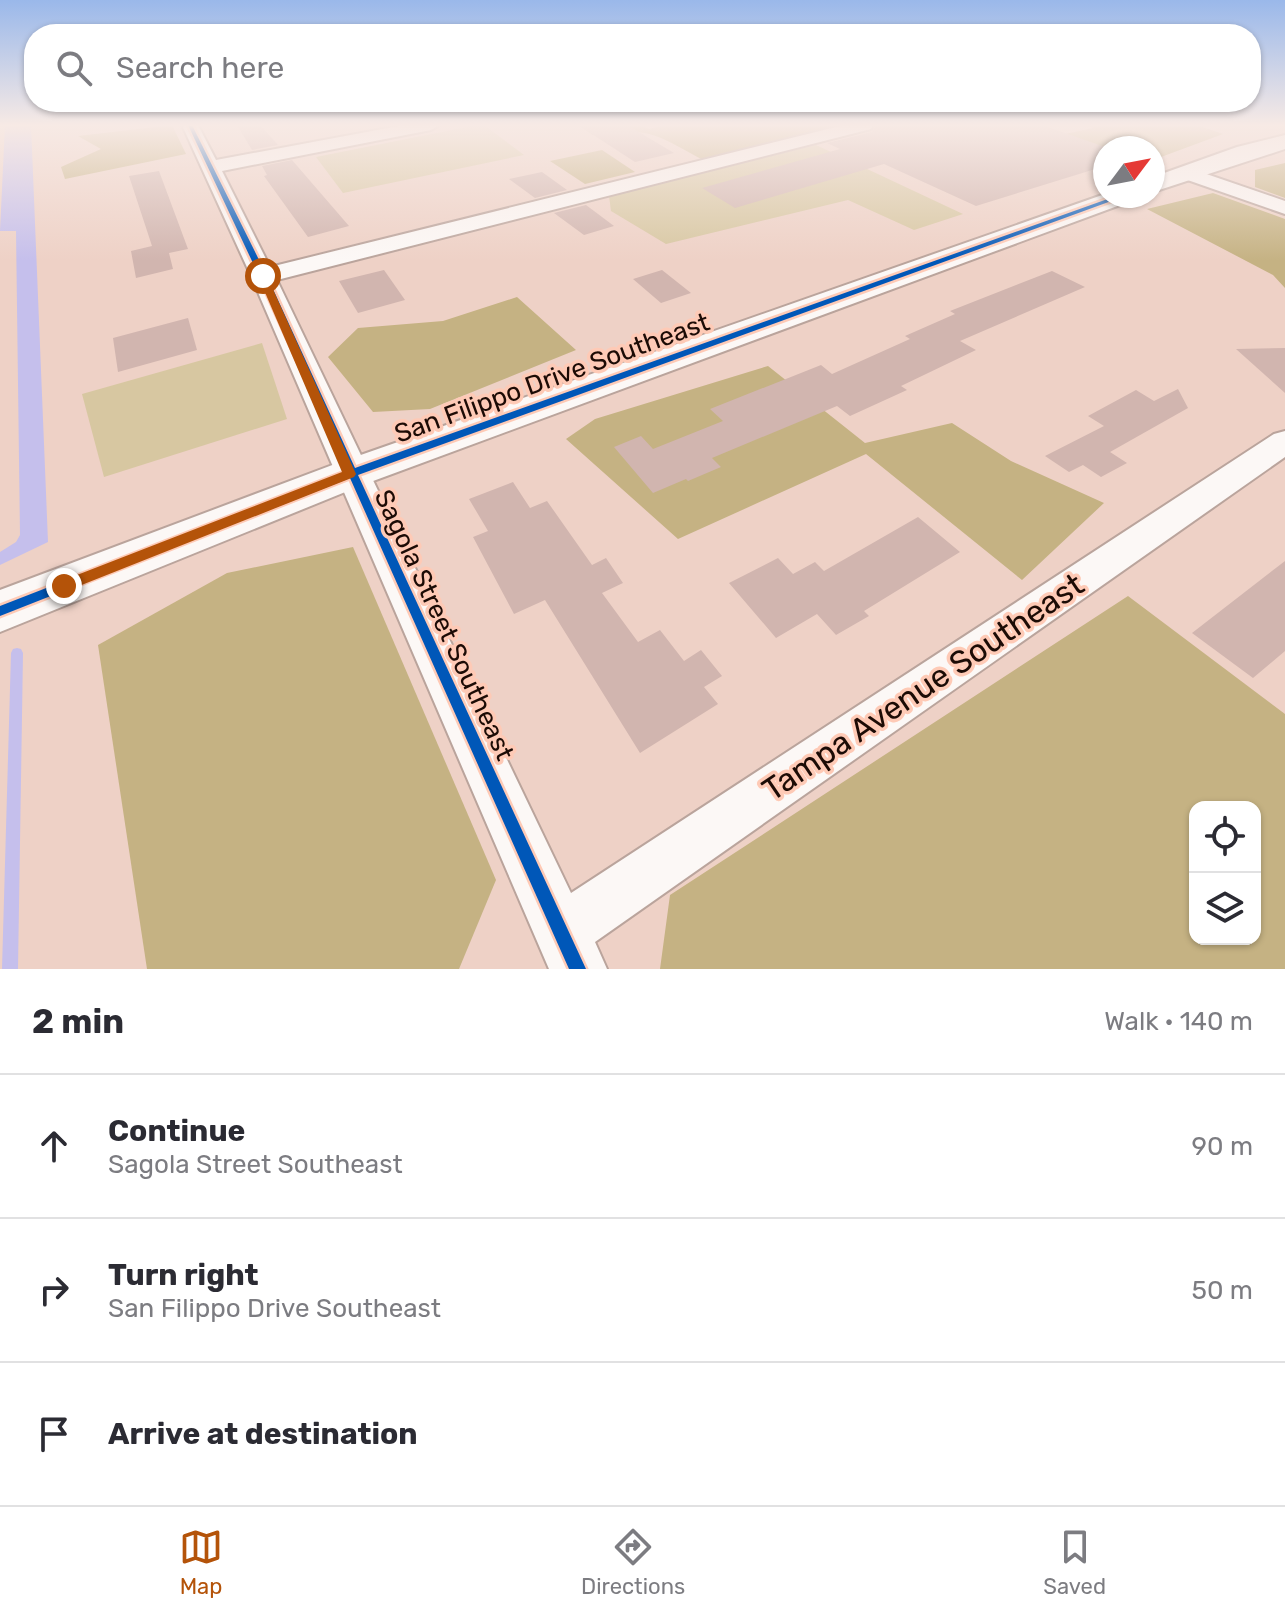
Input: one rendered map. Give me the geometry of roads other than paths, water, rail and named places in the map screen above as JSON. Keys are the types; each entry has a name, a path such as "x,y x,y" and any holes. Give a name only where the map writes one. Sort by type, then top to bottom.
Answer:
{"street":[{"name":"Sagola Street Southeast","path":"213,170 569,950"},
{"path":"263,276 685,170"},
{"path":"1165,181 1195,170"},
{"path":"1186,173 1285,208"},
{"name":"San Filippo Drive Southeast","path":"0,611 350,474 1093,206"},
{"name":"Tampa Avenue Southeast","path":"569,950 1285,442"}],"waterway":[{"path":"10,969 17,653"}]}
